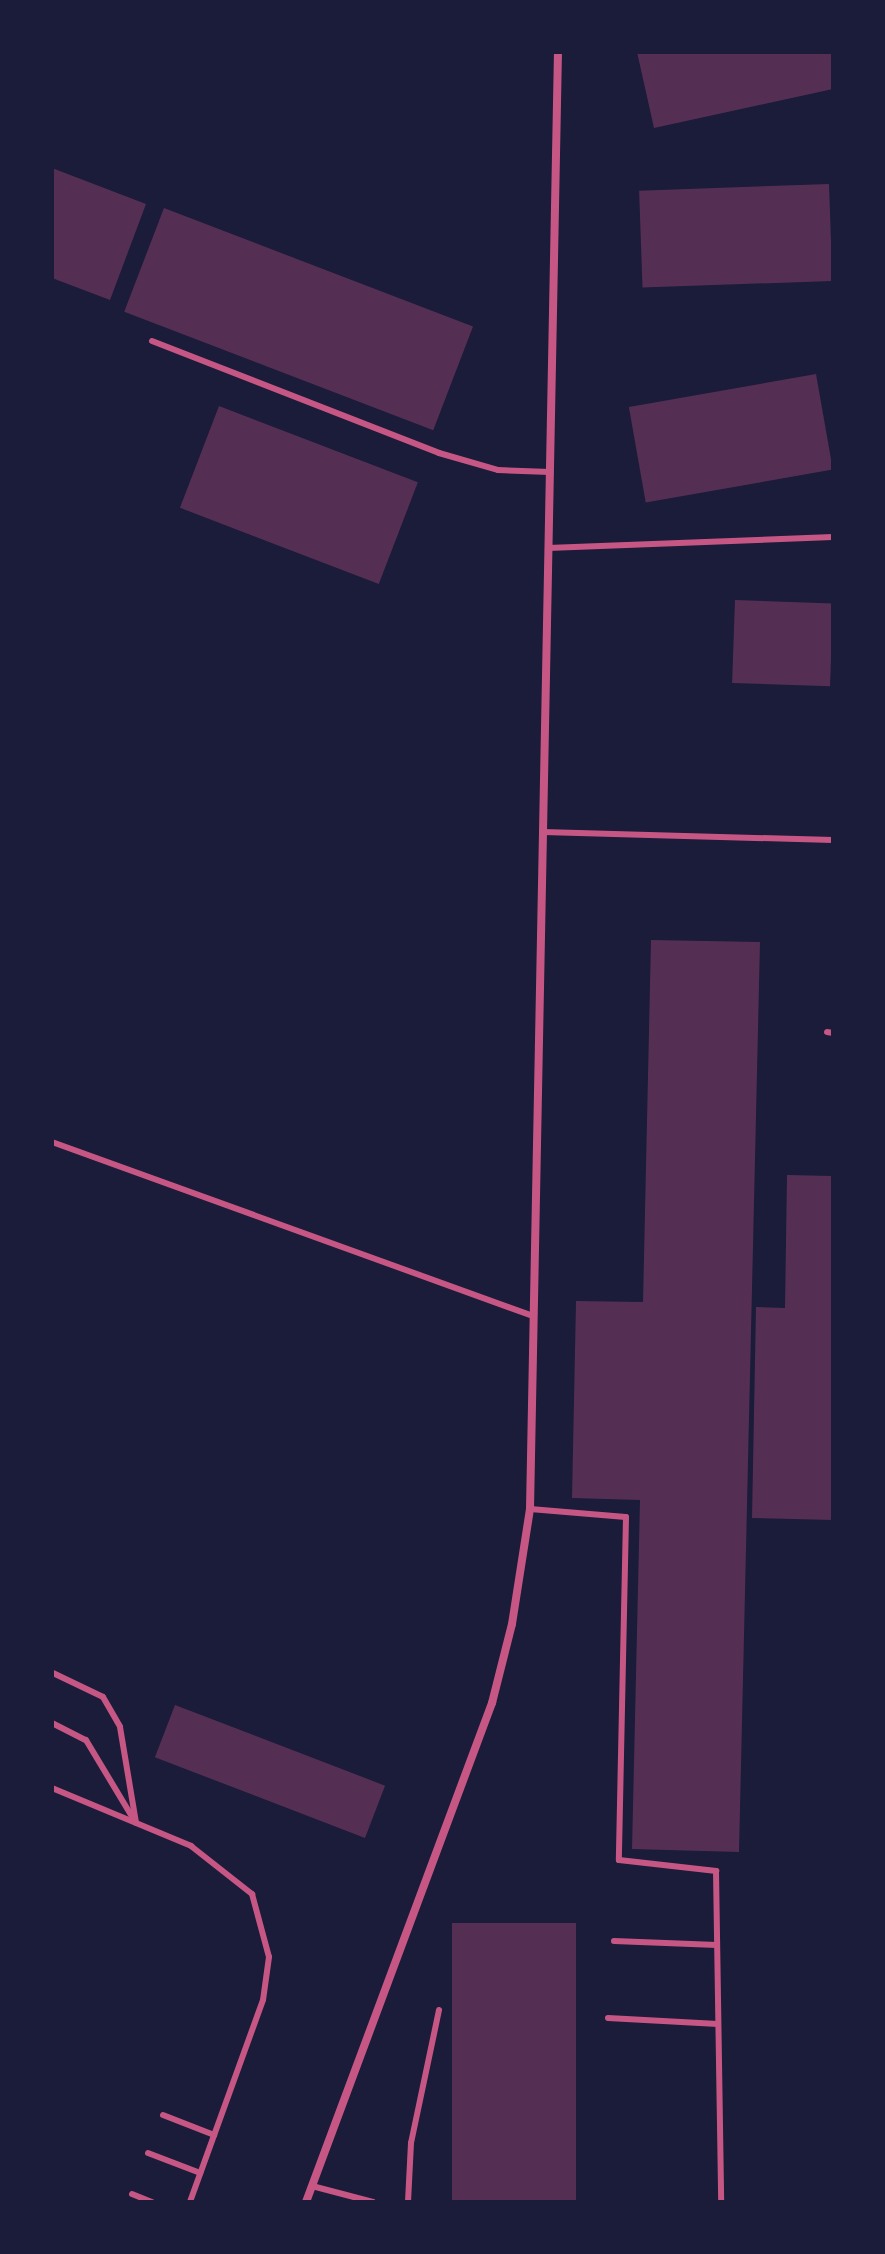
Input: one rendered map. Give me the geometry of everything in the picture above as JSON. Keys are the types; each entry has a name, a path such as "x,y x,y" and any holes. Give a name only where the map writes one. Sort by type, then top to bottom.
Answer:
{"street":[{"path":"306,2202 492,1703 512,1624 530,1509 558,52"}],"lane":[{"path":"152,341 439,453 498,470 550,472"},
{"path":"548,548 833,537"},
{"path":"543,832 833,840"},
{"path":"52,1142 533,1316"},
{"path":"530,1509 626,1517 619,1860 716,1871 721,2202"},
{"path":"53,1673 103,1697 120,1727 136,1823"},
{"path":"52,1723 86,1740 136,1823"},
{"path":"52,1788 191,1846 252,1894 269,1957 263,2000 190,2202"},
{"path":"614,1941 717,1945"},
{"path":"408,2202 411,2143 439,2010"},
{"path":"608,2018 718,2024"},
{"path":"163,2115 214,2135"},
{"path":"148,2153 200,2173"},
{"path":"312,2186 373,2202"},
{"path":"132,2194 152,2202"}],"building":[{"path":"637,52 832,52 833,89 654,128"},
{"path":"52,168 146,204 110,300 52,278"},
{"path":"829,184 832,281 643,288 639,191"},
{"path":"164,208 473,327 433,430 124,312"},
{"path":"816,374 833,470 646,503 629,407"},
{"path":"219,406 418,482 379,584 180,508"},
{"path":"735,600 833,603 830,686 732,683"},
{"path":"651,940 760,942 739,1852 632,1849 640,1500 572,1498 576,1301 643,1302"},
{"path":"787,1175 833,1176 833,1520 752,1518 756,1307 785,1308"},
{"path":"175,1705 385,1786 365,1838 155,1757"},
{"path":"452,1923 576,1923 576,2202 452,2202"}]}
